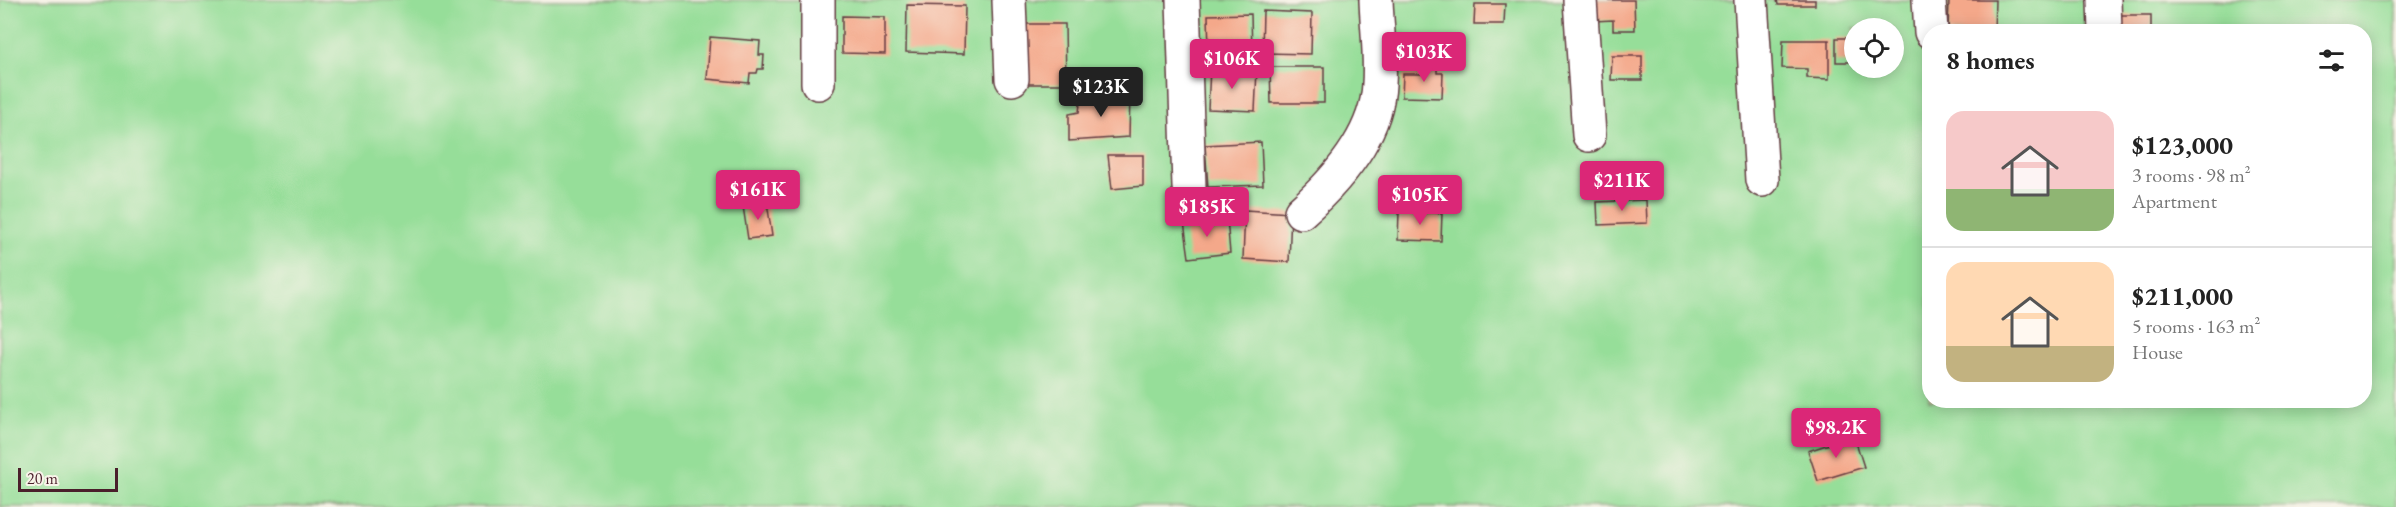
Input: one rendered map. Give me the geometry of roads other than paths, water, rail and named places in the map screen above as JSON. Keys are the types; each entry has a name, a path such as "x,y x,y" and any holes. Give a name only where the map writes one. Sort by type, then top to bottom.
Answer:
{"street":[{"path":"818,0 818,83"},
{"path":"1009,0 1012,80"},
{"path":"1183,0 1189,187"},
{"path":"1301,212 1320,195 1352,155 1376,108 1380,85 1376,0"},
{"path":"1580,0 1589,135"},
{"path":"1751,0 1762,180"},
{"path":"1929,0 1930,24"},
{"path":"2104,0 2105,24"}]}
